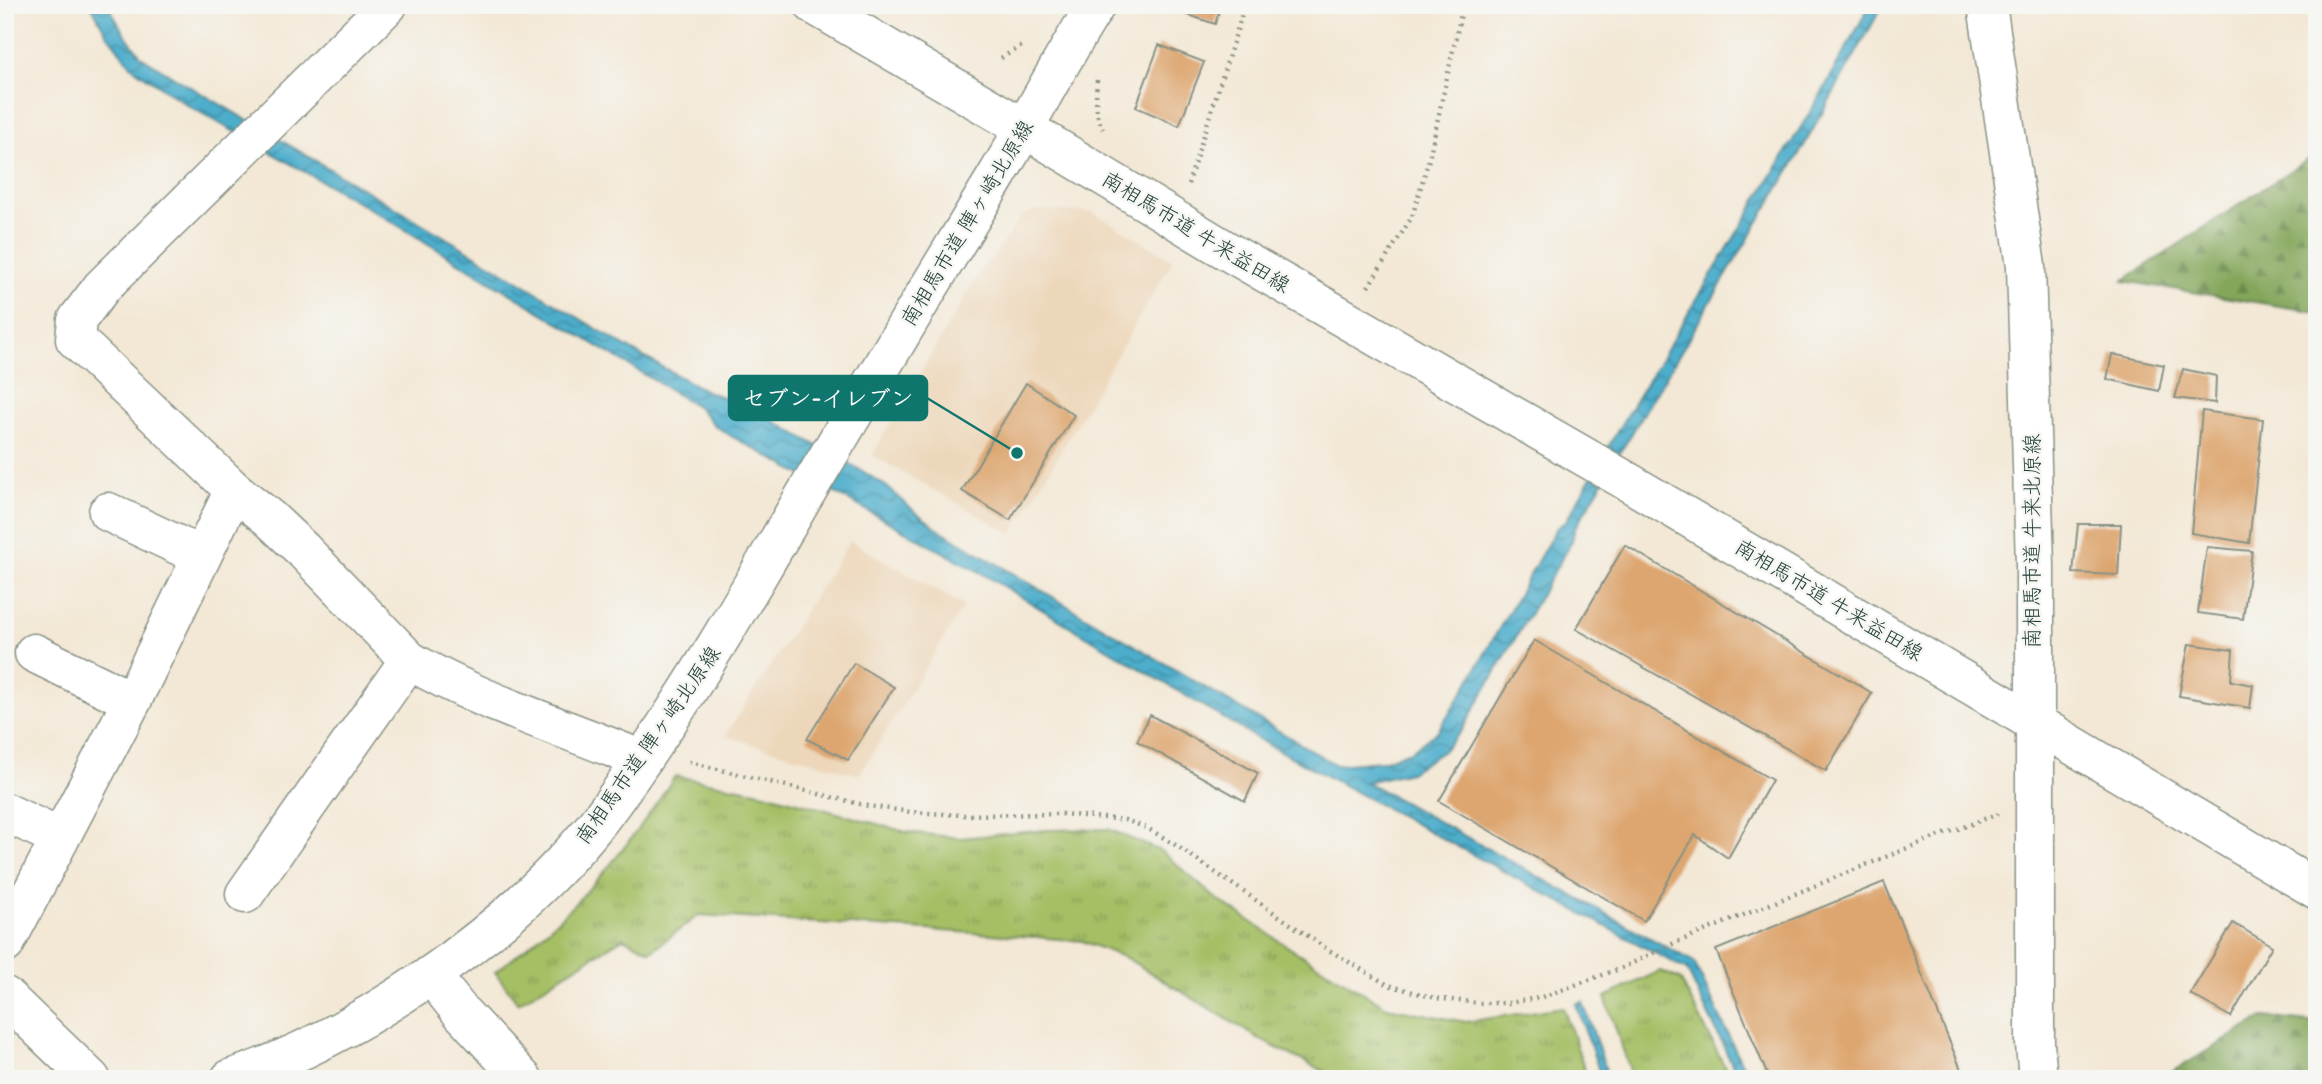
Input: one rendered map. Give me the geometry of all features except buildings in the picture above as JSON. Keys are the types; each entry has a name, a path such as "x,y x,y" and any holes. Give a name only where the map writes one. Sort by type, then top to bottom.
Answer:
{"street":[{"path":"388,5 102,287 77,320 75,339 234,490 303,550 409,660 480,695 642,760"},
{"name":"南相馬市道 牛来益田線","path":"814,5 1346,320 1581,454 2033,720 2317,890"},
{"name":"南相馬市道 陣ヶ崎北原線","path":"230,1079 309,1047 371,1013 431,975 480,938 548,877 589,833 642,760 724,634 1096,5"},
{"name":"南相馬市道 牛来北原線","path":"1987,5 2026,266 2035,565 2033,720 2035,1044 2038,1079"},
{"path":"5,944 132,701 234,490"},
{"path":"108,512 201,556"},
{"path":"34,653 132,701"},
{"path":"245,894 409,660"},
{"path":"5,812 60,838"},
{"path":"431,975 523,1079"},
{"path":"5,996 90,1079"}],"path":[{"path":"1176,220 1245,5"},
{"path":"1346,320 1412,217 1429,159 1463,5"},
{"path":"642,760 683,761 868,806 911,812 972,816 1072,814 1125,820 1147,828 1171,842 1354,966 1388,985 1435,998 1478,1003 1542,997 1622,968 1670,945 2034,799"}],"shaded area":[{"path":"1037,210 1093,212 1173,260 1012,534 872,455 983,266 994,255 1021,216"},
{"path":"850,541 964,606 859,775 725,736"}],"green space":[{"path":"2316,154 2317,312 2123,281"},
{"path":"675,776 761,792 906,832 960,838 1047,830 1108,829 1161,851 1214,897 1293,950 1387,1007 1466,1022 1563,1007 1588,1079 1339,1079 1265,1042 1126,958 1082,941 1035,937 699,915 651,951 623,938 518,1003 495,972 543,934 584,894 633,836"},
{"path":"1660,971 1680,979 1731,1079 1633,1079 1605,997"},
{"path":"2264,1017 2317,1023 2317,1079 2254,1079 2169,1074"}],"water":[{"path":"91,5 108,5 141,56 174,77 636,353 706,391 745,405 864,472 940,530 1336,765 1382,761 1411,751 1437,732 1463,692 1556,529 1566,521 1622,423 1824,89 1870,5 1883,5 1801,151 1575,528 1572,541 1462,730 1443,751 1410,772 1366,782 1694,962 1749,1079 1739,1079 1687,970 1263,742 976,570 731,436 715,426 698,407 379,214 189,106 132,67 106,33"},
{"path":"1583,1002 1609,1079 1602,1079 1576,1004"}],"place":[{"name":"セブン-イレブン","path":"1017,453"}]}
